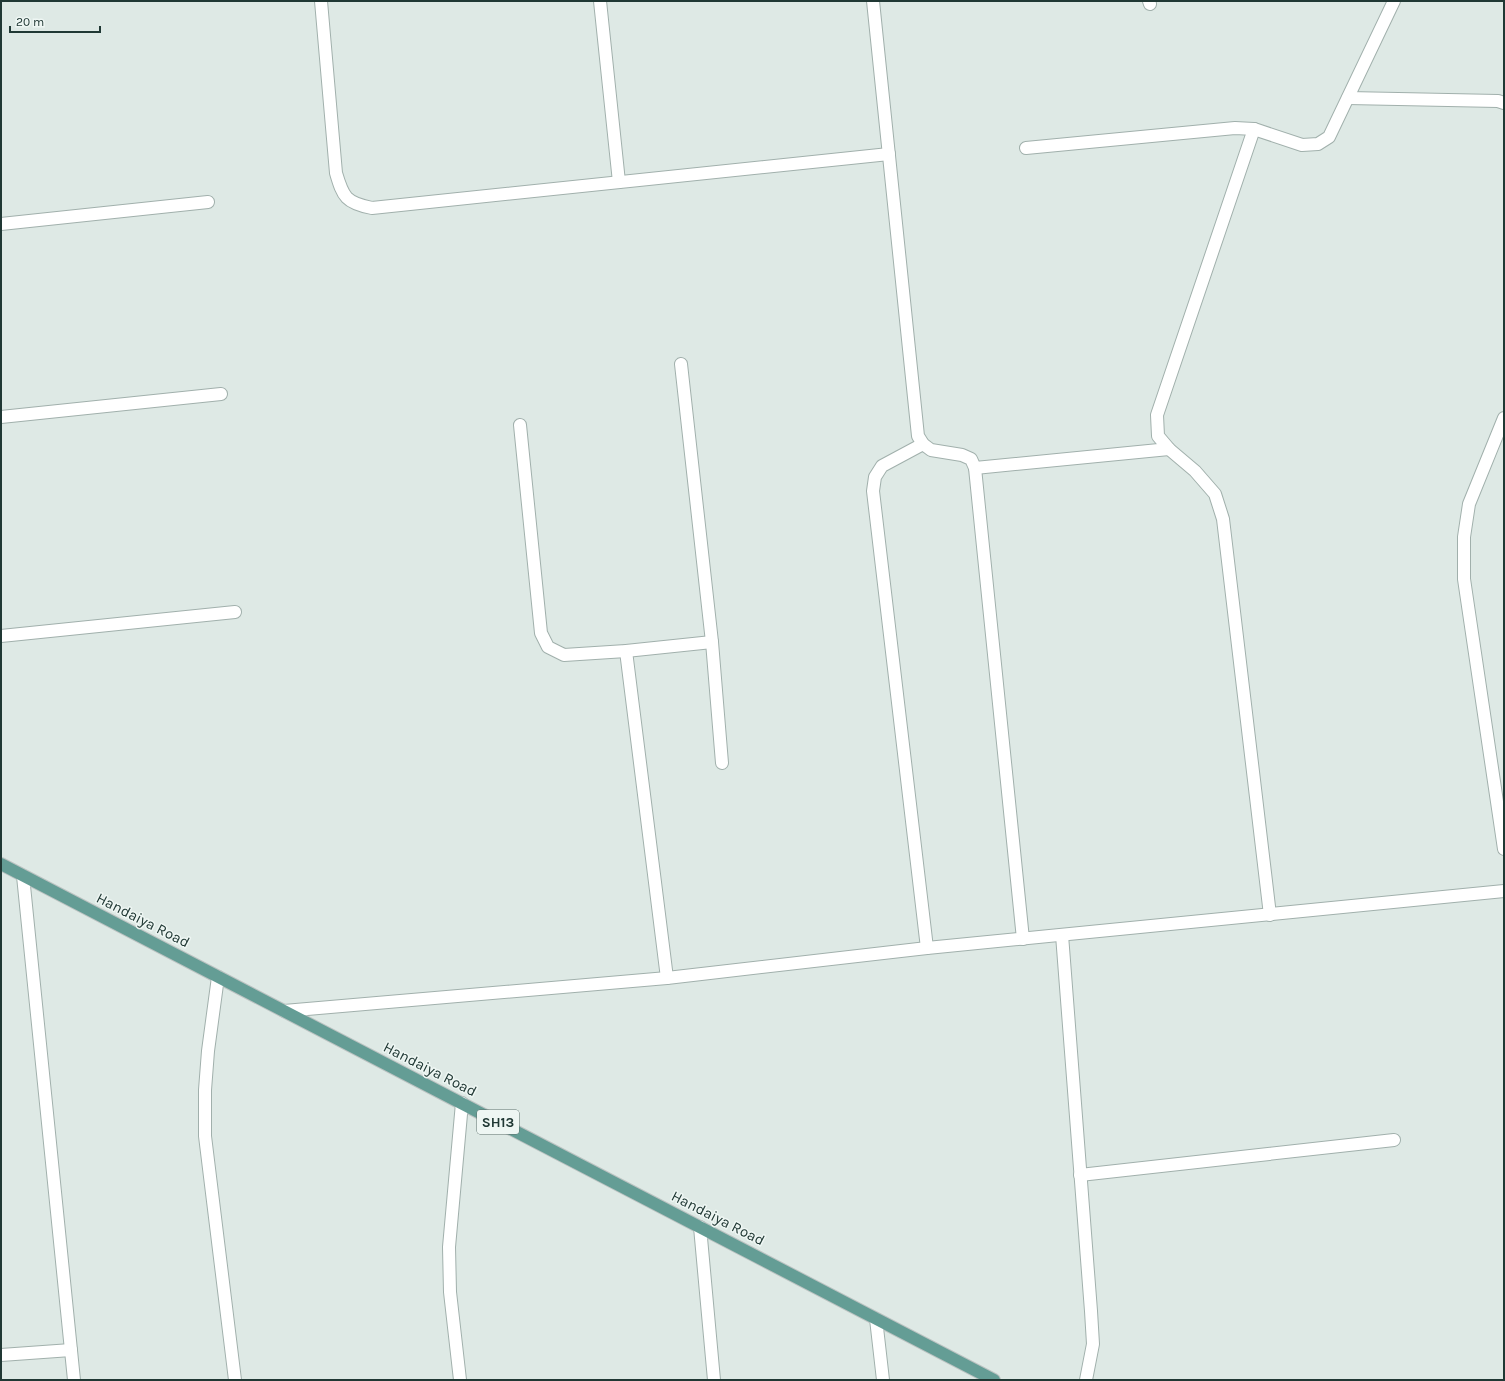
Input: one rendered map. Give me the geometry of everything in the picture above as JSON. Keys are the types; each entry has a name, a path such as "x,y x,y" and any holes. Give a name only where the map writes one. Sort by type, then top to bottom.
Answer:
{"main road":[{"name":"Handaiya Road","path":"1,864 994,1380"}],"street":[{"path":"321,1 336,173 342,191 351,202 372,208 889,154"},
{"path":"600,1 619,182"},
{"path":"873,1 918,436 923,444 931,450 962,455 971,459 975,468 1023,939"},
{"path":"1026,148 1235,128 1254,129 1302,145 1318,144 1329,137 1394,1"},
{"path":"1348,98 1498,101 1504,103"},
{"path":"1254,129 1157,415 1158,436 1169,449 1195,471 1215,494 1223,519 1270,915"},
{"path":"1,224 208,202"},
{"path":"681,364 712,642 722,763"},
{"path":"1,417 221,394"},
{"path":"1504,418 1469,504 1464,537 1464,579 1504,849"},
{"path":"520,425 541,633 548,647 564,655 626,651 712,642"},
{"path":"923,444 882,466 875,477 873,491 928,948"},
{"path":"975,468 1169,449"},
{"path":"1,636 236,612"},
{"path":"626,651 667,978"},
{"path":"23,876 74,1380"},
{"path":"284,1011 667,978 928,948 1504,891"},
{"path":"1062,935 1093,1344 1086,1380"},
{"path":"218,977 208,1051 205,1090 205,1136 235,1380"},
{"path":"460,1380 450,1292 449,1247 462,1103"},
{"path":"1080,1175 1394,1140"},
{"path":"700,1227 714,1380"},
{"path":"876,1319 883,1380"},
{"path":"1,1355 71,1350"}]}
